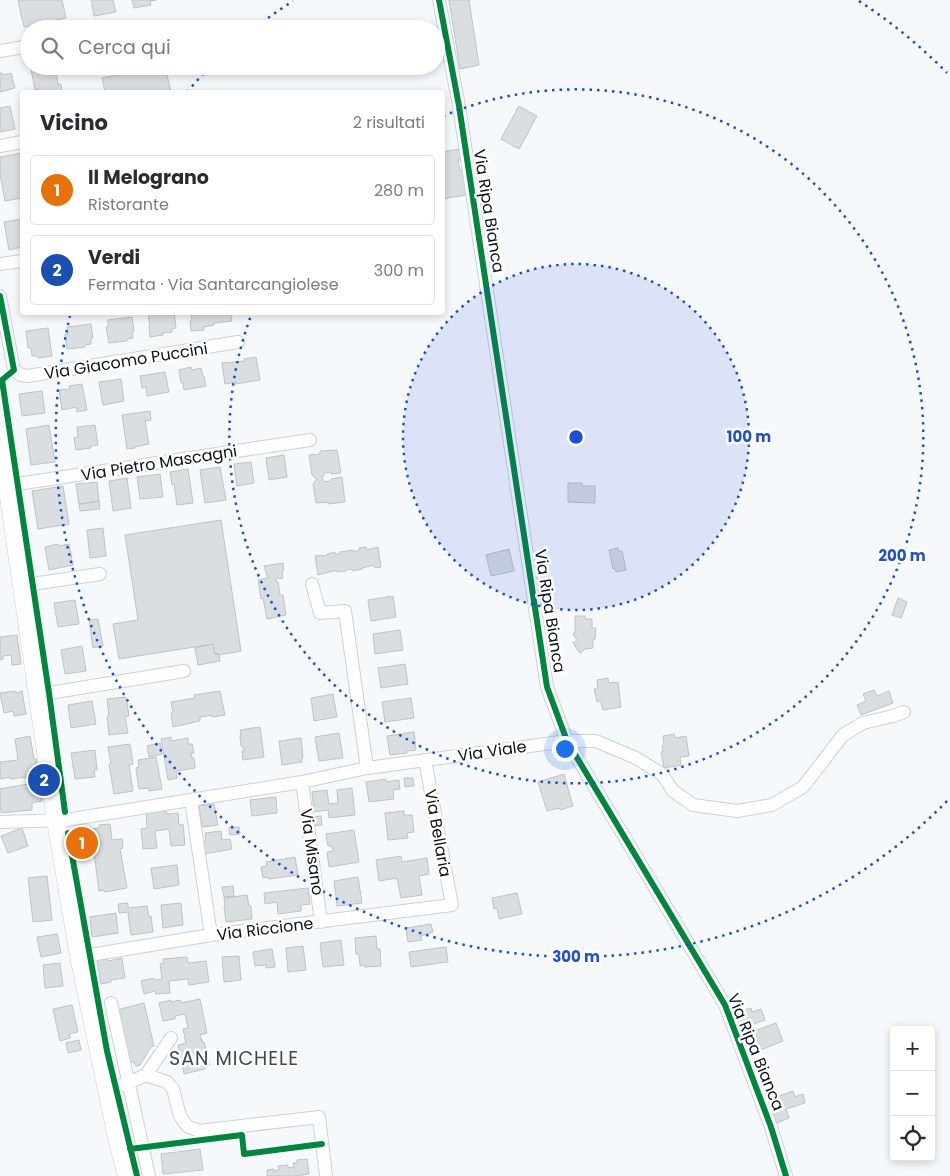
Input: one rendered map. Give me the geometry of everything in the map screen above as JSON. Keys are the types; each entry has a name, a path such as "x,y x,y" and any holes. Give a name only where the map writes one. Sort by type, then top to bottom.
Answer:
{"main road":[{"path":"0,436 56,821 79,956 126,1176"}],"street":[{"name":"Via Ripa Bianca","path":"439,0 443,20"},
{"name":"Via Ripa Bianca","path":"445,32 459,106 547,687 567,740 725,1005 771,1127 786,1176"},
{"path":"0,51 20,48"},
{"path":"0,146 20,142"},
{"path":"0,264 20,261"},
{"name":"Via Giacomo Puccini","path":"0,296 14,370 28,376 238,342"},
{"name":"Via Pietro Mascagni","path":"7,485 310,440"},
{"path":"22,584 100,574"},
{"path":"312,584 320,613 345,611 367,768"},
{"path":"38,694 184,671"},
{"name":"Via Viale","path":"0,822 56,821 302,782 367,768 567,740 596,741 636,758 662,774 672,790 693,805 737,811 772,805 803,787 843,735 863,723 904,712"},
{"name":"Via Bellaria","path":"425,760 452,905"},
{"name":"Via Misano","path":"302,782 321,922"},
{"path":"191,800 212,936"},
{"name":"Via Riccione","path":"79,956 212,936 452,905"},
{"path":"111,1003 149,1176"},
{"path":"107,1090 128,1084 146,1075 171,1038"},
{"path":"146,1075 167,1082 173,1089 180,1116 188,1126 199,1131 319,1117 326,1176"}],"building":[{"path":"62,0 66,18 56,20 22,20 18,1"},
{"path":"91,0 113,0 116,12 94,16"},
{"path":"132,0 156,0 150,1 151,5 134,8"},
{"path":"449,0 469,0 479,65 460,69"},
{"path":"0,73 3,75 11,73 15,88 0,92"},
{"path":"32,75 56,75 58,84 61,84 62,90 38,89 35,90"},
{"path":"118,75 167,75 171,90 105,90 102,78"},
{"path":"10,106 15,129 0,132 0,108"},
{"path":"519,106 537,116 519,149 501,139"},
{"path":"459,149 460,171 465,170 466,195 445,198 445,151"},
{"path":"20,153 20,198 5,201 0,174 0,157"},
{"path":"20,219 20,247 9,250 4,222"},
{"path":"148,315 174,315 176,328 172,329 172,332 150,337"},
{"path":"191,315 231,315 232,321 214,323 214,325 203,327 204,330 191,331 190,321 192,321"},
{"path":"132,317 133,338 127,339 127,341 109,343 106,327 108,327 108,320"},
{"path":"91,324 93,338 91,338 91,344 85,345 85,347 67,349 65,334 68,334 67,327"},
{"path":"48,328 52,356 38,358 37,356 32,356 31,348 28,348 26,331"},
{"path":"256,357 260,380 225,384 222,363 245,361 244,359"},
{"path":"191,367 192,370 201,368 206,386 184,390 179,370"},
{"path":"165,372 169,392 147,396 146,387 142,388 140,376"},
{"path":"121,379 124,401 103,405 99,382"},
{"path":"82,384 87,410 77,412 76,407 62,410 59,390 70,389 69,386"},
{"path":"42,391 45,413 22,416 19,394"},
{"path":"150,411 151,420 145,421 149,444 127,449 122,415"},
{"path":"49,425 55,462 31,465 26,429"},
{"path":"95,425 98,445 76,450 74,438 78,437 77,427"},
{"path":"337,450 341,473 325,473 322,478 325,482 342,477 345,502 316,503 313,484 317,479 312,475 309,455 320,454 320,451"},
{"path":"284,455 287,477 269,480 266,458"},
{"path":"251,462 254,483 237,486 234,464"},
{"path":"220,467 226,500 205,503 200,470"},
{"path":"188,469 193,503 177,505 170,472"},
{"path":"160,474 163,497 140,499 137,477"},
{"path":"127,478 131,508 113,511 109,481"},
{"path":"97,482 99,501 79,504 76,484"},
{"path":"568,483 582,483 582,486 595,486 595,503 568,502"},
{"path":"63,486 69,524 38,529 32,491"},
{"path":"99,501 100,509 80,511 79,504"},
{"path":"221,520 241,651 215,654 213,644 119,659 113,624 138,620 125,535"},
{"path":"103,528 106,556 90,558 87,530"},
{"path":"58,544 59,546 69,544 73,565 49,570 45,547"},
{"path":"366,547 367,550 378,547 381,567 375,568 374,565 353,571 352,569 337,572 337,570 318,575 315,556 328,555 335,552 335,554 340,554 340,552 359,551 359,548"},
{"path":"618,548 618,551 622,551 626,570 616,572 615,568 613,569 609,550"},
{"path":"509,549 514,571 491,576 486,555"},
{"path":"283,563 283,578 276,579 276,582 278,582 280,595 283,595 286,615 267,619 258,580 268,578 264,566"},
{"path":"393,596 396,617 371,621 368,600"},
{"path":"898,598 907,602 901,618 892,615"},
{"path":"75,600 79,624 58,627 54,603"},
{"path":"575,616 585,616 585,619 592,619 592,628 596,628 593,648 585,649 580,653 573,643 577,640 573,634 575,632"},
{"path":"98,619 103,646 93,648 89,620"},
{"path":"400,630 403,650 375,654 373,634"},
{"path":"17,635 21,664 12,665 11,655 3,656 3,659 0,660 0,637"},
{"path":"213,644 215,654 219,654 220,661 198,665 195,648"},
{"path":"82,646 86,671 65,674 61,650"},
{"path":"405,664 408,684 381,688 378,668"},
{"path":"608,678 609,683 618,682 621,707 603,710 601,701 597,702 594,689 598,688 597,680"},
{"path":"874,690 877,696 889,691 893,703 861,715 857,705 866,701 863,694"},
{"path":"15,691 16,693 22,691 26,714 14,716 13,711 4,713 0,693"},
{"path":"220,691 225,715 200,717 200,721 173,727 171,702 195,698 194,695"},
{"path":"333,694 337,717 314,721 311,698"},
{"path":"126,697 129,716 125,717 128,733 109,735 107,699"},
{"path":"411,698 414,718 385,722 382,702"},
{"path":"92,701 96,724 71,728 68,705"},
{"path":"260,727 264,757 243,760 242,751 244,751 243,746 241,746 240,730"},
{"path":"414,732 416,750 390,755 387,736"},
{"path":"339,733 343,758 319,761 315,737"},
{"path":"674,734 675,738 686,736 689,756 680,757 681,765 664,768 661,752 663,752 662,746 664,745 663,736"},
{"path":"30,736 34,759 36,759 42,801 32,803 32,810 1,813 0,789 28,784 27,777 0,779 0,762 18,760 15,739"},
{"path":"171,737 171,741 188,738 188,744 192,744 194,753 191,753 192,758 194,758 195,768 176,771 177,778 168,780 161,739"},
{"path":"301,738 302,762 282,765 279,741"},
{"path":"160,743 162,754 149,757 147,746"},
{"path":"130,744 133,764 129,765 133,791 114,794 108,747"},
{"path":"95,750 97,770 94,770 95,777 75,779 71,753"},
{"path":"156,757 162,789 149,791 149,788 139,789 136,768 139,767 138,760"},
{"path":"564,774 573,806 547,811 538,782"},
{"path":"404,778 413,778 414,786 405,787"},
{"path":"386,779 386,782 399,780 400,789 393,790 394,799 369,802 366,782"},
{"path":"352,788 355,815 329,818 328,810 314,812 312,792 327,790 329,804 338,803 337,790"},
{"path":"276,797 277,813 252,816 250,800"},
{"path":"214,804 218,825 202,827 199,806"},
{"path":"166,811 167,814 178,813 179,825 183,824 185,845 171,846 169,829 155,831 157,848 143,849 141,829 147,828 146,813"},
{"path":"404,811 404,815 412,815 414,832 407,833 408,838 388,840 385,813"},
{"path":"321,816 322,825 311,826 310,817"},
{"path":"110,824 112,840 122,839 123,848 120,849 127,888 105,892 104,890 99,891 94,853 77,857 73,830 99,828 99,825"},
{"path":"239,827 240,834 230,835 229,828"},
{"path":"22,828 28,846 8,853 1,836"},
{"path":"354,830 359,862 329,867 327,852 333,851 332,846 328,846 326,834"},
{"path":"221,831 222,840 230,839 232,849 204,854 202,841 206,841 205,833"},
{"path":"401,856 402,862 427,858 429,874 419,876 422,895 401,898 397,878 379,881 376,860"},
{"path":"295,857 298,875 269,879 268,877 263,878 261,867 267,866 266,862"},
{"path":"177,865 179,885 154,889 151,868"},
{"path":"47,876 52,920 33,922 28,878"},
{"path":"358,877 362,903 337,906 334,881"},
{"path":"233,886 234,896 224,897 222,887"},
{"path":"308,888 310,904 301,905 301,911 278,914 277,902 265,904 264,893"},
{"path":"517,893 522,914 499,919 497,908 494,909 492,898"},
{"path":"247,895 249,906 251,906 252,919 226,922 224,898"},
{"path":"128,903 128,908 147,906 149,917 151,916 153,932 131,935 129,912 119,913 118,904"},
{"path":"181,903 183,925 163,928 161,905"},
{"path":"116,913 118,933 92,937 90,917"},
{"path":"431,924 433,932 421,936 422,940 408,942 406,928"},
{"path":"57,934 61,953 41,957 37,937"},
{"path":"376,936 377,949 380,949 381,966 360,966 359,954 356,954 355,938"},
{"path":"341,940 344,965 323,967 320,943"},
{"path":"303,946 306,970 288,972 286,948"},
{"path":"446,947 448,962 411,967 409,952"},
{"path":"272,949 275,967 266,968 266,965 255,966 253,952"},
{"path":"239,956 241,980 224,982 222,957"},
{"path":"187,957 188,963 206,961 209,982 189,985 188,979 169,981 170,993 156,994 155,991 144,994 141,981 154,978 154,980 162,979 160,964 164,963 163,959"},
{"path":"122,958 125,978 101,984 97,960 107,959 108,961"},
{"path":"60,963 63,986 45,988 43,965"},
{"path":"200,999 207,1033 200,1035 202,1042 204,1042 210,1065 204,1066 205,1069 184,1074 178,1045 186,1043 183,1029 188,1028 185,1014 175,1016 175,1019 163,1021 159,1003 180,1000 181,1003"},
{"path":"144,1003 154,1046 151,1047 140,1065 136,1066 134,1062 129,1062 117,1010"},
{"path":"72,1005 78,1032 69,1034 70,1038 60,1041 53,1009"},
{"path":"751,1008 752,1012 761,1009 765,1020 740,1029 734,1014"},
{"path":"776,1023 783,1041 753,1053 746,1034"},
{"path":"79,1040 81,1050 68,1053 66,1043"},
{"path":"793,1091 795,1097 803,1094 805,1103 786,1109 789,1118 776,1123 768,1100"},
{"path":"200,1149 203,1170 163,1174 161,1154"},
{"path":"307,1159 309,1174 267,1176 267,1170 279,1170 278,1166 288,1165 288,1168 294,1167 293,1163 297,1163 297,1160"}],"cycle path":[{"path":"439,0 443,20"},
{"path":"445,32 459,106 547,687 567,741 725,1005 771,1127 786,1176"},
{"path":"0,296 14,370 2,380 65,812"},
{"path":"68,833 107,1051 137,1176"},
{"path":"130,1149 242,1135 244,1154 322,1144"}],"place":[{"name":"Verdi","path":"44,780"},
{"name":"Il Melograno","path":"82,843"}],"district":[{"name":"SAN MICHELE","path":"234,1058"}]}
